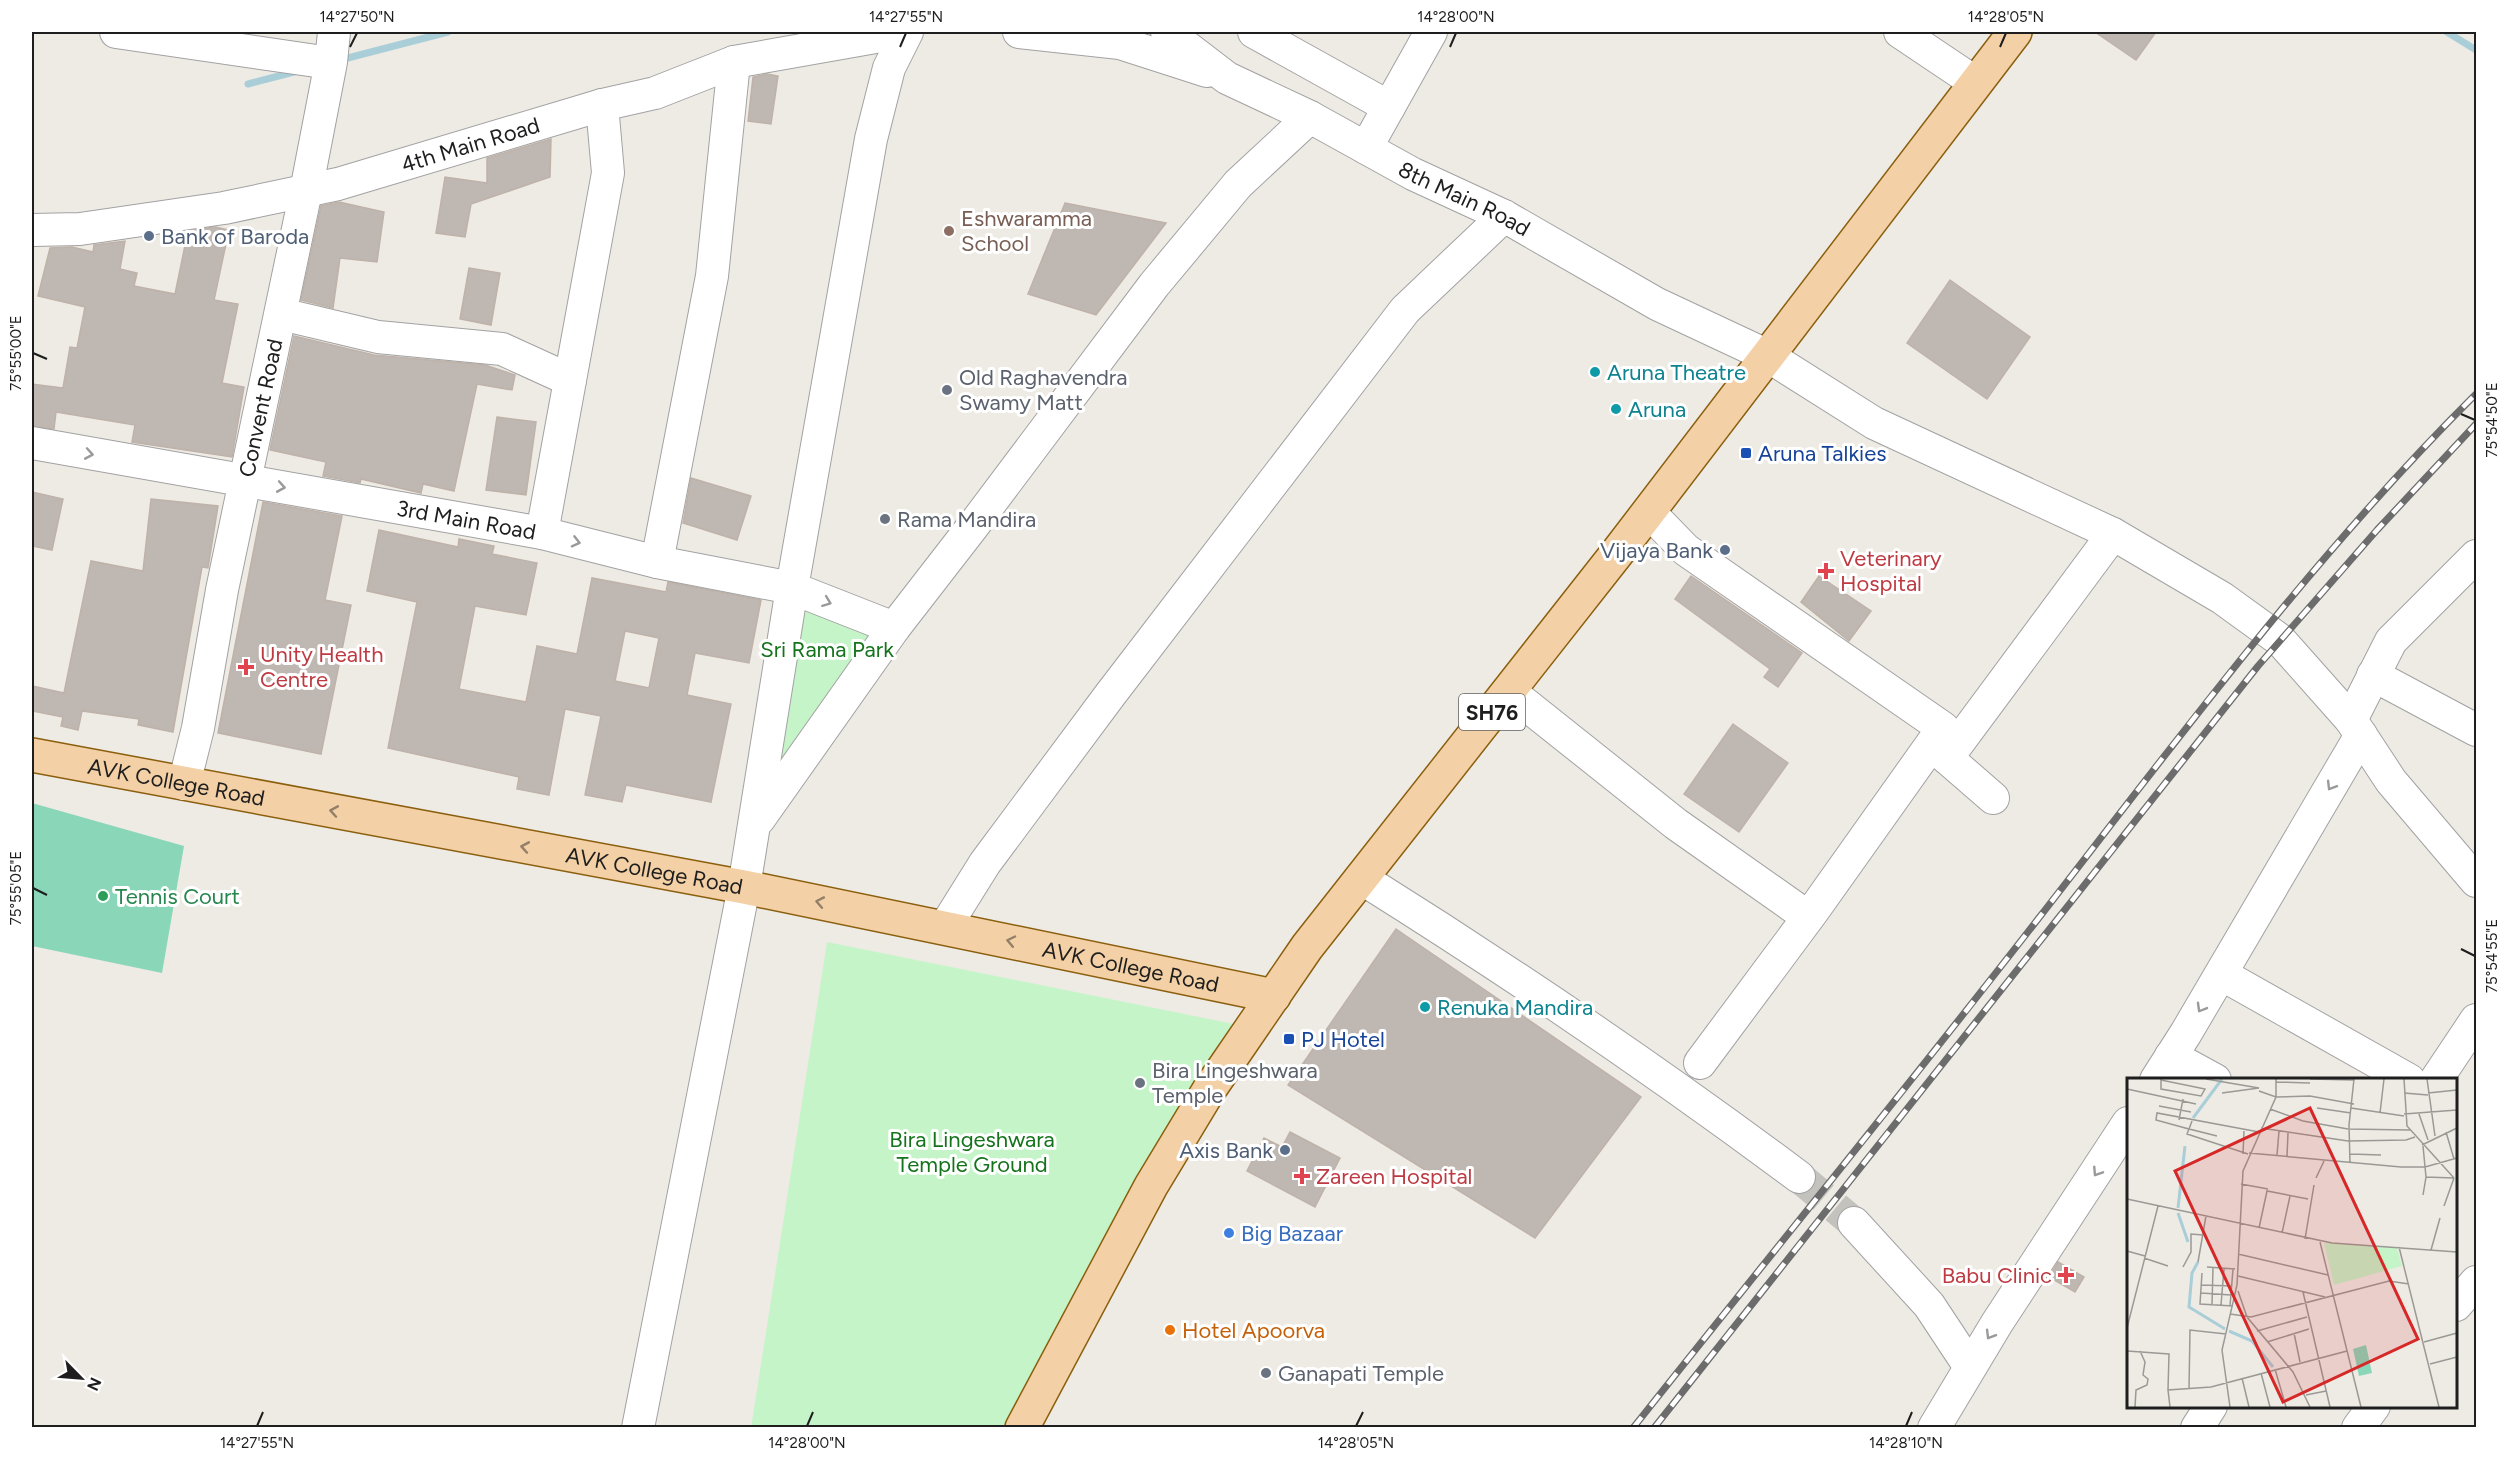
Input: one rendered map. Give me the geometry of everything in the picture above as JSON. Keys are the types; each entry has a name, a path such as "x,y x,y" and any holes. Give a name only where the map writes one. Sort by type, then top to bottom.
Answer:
{"main road":[{"name":"SH76","path":"1022,1428 1151,1186 1209,1090 1274,996 1361,878 1649,512 2015,32"},
{"name":"AVK College Road","path":"32,755 744,887 1274,996"}],"street":[{"path":"116,32 330,63"},
{"name":"Convent Road","path":"184,784 198,728 222,590 247,481 306,191 334,32"},
{"path":"638,1428 744,887 792,588 871,139 890,68 905,32"},
{"name":"4th Main Road","path":"32,230 91,228 225,208 306,191 552,122 602,105 656,93 734,62 905,32"},
{"path":"1019,32 1120,43 1227,78"},
{"name":"8th Main Road","path":"1167,32 1227,78 1310,117 1366,148 1504,216 1657,304 1768,356 1874,423 2113,534 2222,598 2280,640 2356,728 2391,782 2476,881"},
{"path":"1254,32 1389,107"},
{"path":"1366,148 1431,32"},
{"path":"1900,32 1976,83"},
{"path":"657,562 712,276 734,62"},
{"path":"542,533 608,173 602,105"},
{"path":"754,827 894,628 1154,285 1238,184 1310,117"},
{"path":"945,927 986,863 1110,694 1405,310 1504,216"},
{"path":"281,314 378,337 502,349 570,380"},
{"name":"3rd Main Road","path":"32,444 542,533 657,562 792,588 894,628"},
{"path":"1649,512 1686,550 1943,728 1939,751"},
{"path":"1700,1063 1808,917 2113,534"},
{"path":"2206,1078 2164,1068 2221,974 2356,728 2373,675 2391,641 2476,556"},
{"path":"2373,675 2476,730"},
{"path":"1509,691 1676,824 1808,917"},
{"path":"1939,751 1993,798"},
{"path":"1361,878 1463,942 1668,1081 1799,1177"},
{"path":"2221,974 2405,1078"},
{"path":"2437,1078 2476,1020"},
{"path":"1934,1428 1970,1367 2127,1125"},
{"path":"1854,1223 1929,1305 1970,1367"},
{"path":"2457,1304 2476,1282"},
{"path":"2197,1428 2210,1408"},
{"path":"2358,1428 2373,1408"}],"green space":[{"name":"Sri Rama Park","path":"797,600 886,631 764,803"},
{"name":"Tennis Court","path":"32,803 184,846 162,973 32,946"},
{"name":"Bira Lingeshwara Temple Ground","path":"827,942 1244,1026 1022,1427 751,1428"}],"building":[{"path":"2095,32 2156,32 2136,60"},
{"path":"767,74 778,76 771,124 748,121 753,77"},
{"path":"551,139 550,177 471,204 465,237 436,233 445,177 487,183 487,158"},
{"path":"339,202 384,212 377,262 340,258 333,308 301,300 321,206"},
{"path":"1065,203 1166,223 1096,315 1028,294"},
{"path":"215,227 229,230 214,300 238,304 222,383 244,387 232,457 132,442 135,425 56,412 54,429 32,426 32,384 63,388 70,347 77,348 85,307 38,296 50,248 72,247 93,252 94,245 125,241 120,269 137,273 134,286 175,294 188,231"},
{"path":"469,268 500,273 491,325 460,319"},
{"path":"1950,280 2030,337 1987,399 1907,343"},
{"path":"294,336 374,355 485,365 515,375 512,390 477,384 454,491 423,484 421,493 361,479 360,483 323,476 326,462 270,450"},
{"path":"497,417 536,422 526,495 486,490"},
{"path":"691,478 751,496 737,540 683,523"},
{"path":"32,492 63,499 52,550 32,546"},
{"path":"151,499 218,506 208,568 202,567 173,732 138,725 139,719 82,711 78,730 61,726 63,717 32,711 32,686 64,693 91,561 143,571"},
{"path":"263,502 342,516 325,600 351,605 321,754 218,733"},
{"path":"379,530 458,547 459,539 494,546 492,554 537,563 526,615 475,606 459,689 526,702 537,646 577,654 592,578 666,592 668,582 761,600 749,663 695,653 687,695 731,704 711,802 626,785 622,802 585,795 601,716 565,709 549,795 517,789 519,777 388,748 417,602 367,591","holes":["625,631 659,638 649,688 615,681"]},
{"path":"1691,576 1802,653 1778,687 1764,677 1770,669 1675,599"},
{"path":"1819,576 1871,611 1849,641 1801,602"},
{"path":"1733,724 1788,763 1739,832 1684,794"},
{"name":"Renuka Mandira","path":"1396,929 1641,1097 1535,1238 1288,1085"},
{"path":"1290,1132 1340,1158 1315,1207 1247,1171 1264,1138 1282,1147"},
{"path":"2058,1262 2084,1277 2075,1292 2049,1277"}],"waterway":[{"path":"340,60 448,32"},
{"path":"2447,32 2476,50"},
{"path":"248,84 298,71"}],"tunnel":[{"path":"1799,1177 1854,1223"}],"railway":[{"path":"1633,1428 1938,1047 2249,649 2359,519 2416,455 2476,394"},
{"path":"1654,1428 2258,666 2377,530 2476,424"}],"place":[{"name":"Eshwaramma School","path":"949,231"},
{"name":"Bank of Baroda","path":"149,236"},
{"name":"Aruna Theatre","path":"1595,372"},
{"name":"Old Raghavendra Swamy Matt","path":"947,390"},
{"name":"Aruna","path":"1616,409"},
{"name":"Aruna Talkies","path":"1746,453"},
{"name":"Rama Mandira","path":"885,519"},
{"name":"Vijaya Bank","path":"1725,550"},
{"name":"Veterinary Hospital","path":"1826,571"},
{"name":"Unity Health Centre","path":"246,667"},
{"name":"Tennis Court","path":"103,896"},
{"name":"Renuka Mandira","path":"1425,1007"},
{"name":"PJ Hotel","path":"1289,1039"},
{"name":"Bira Lingeshwara Temple","path":"1140,1083"},
{"name":"Axis Bank","path":"1285,1150"},
{"name":"Zareen Hospital","path":"1302,1176"},
{"name":"Big Bazaar","path":"1229,1233"},
{"name":"Babu Clinic","path":"2066,1275"},
{"name":"Hotel Apoorva","path":"1170,1330"},
{"name":"Ganapati Temple","path":"1266,1373"}]}
